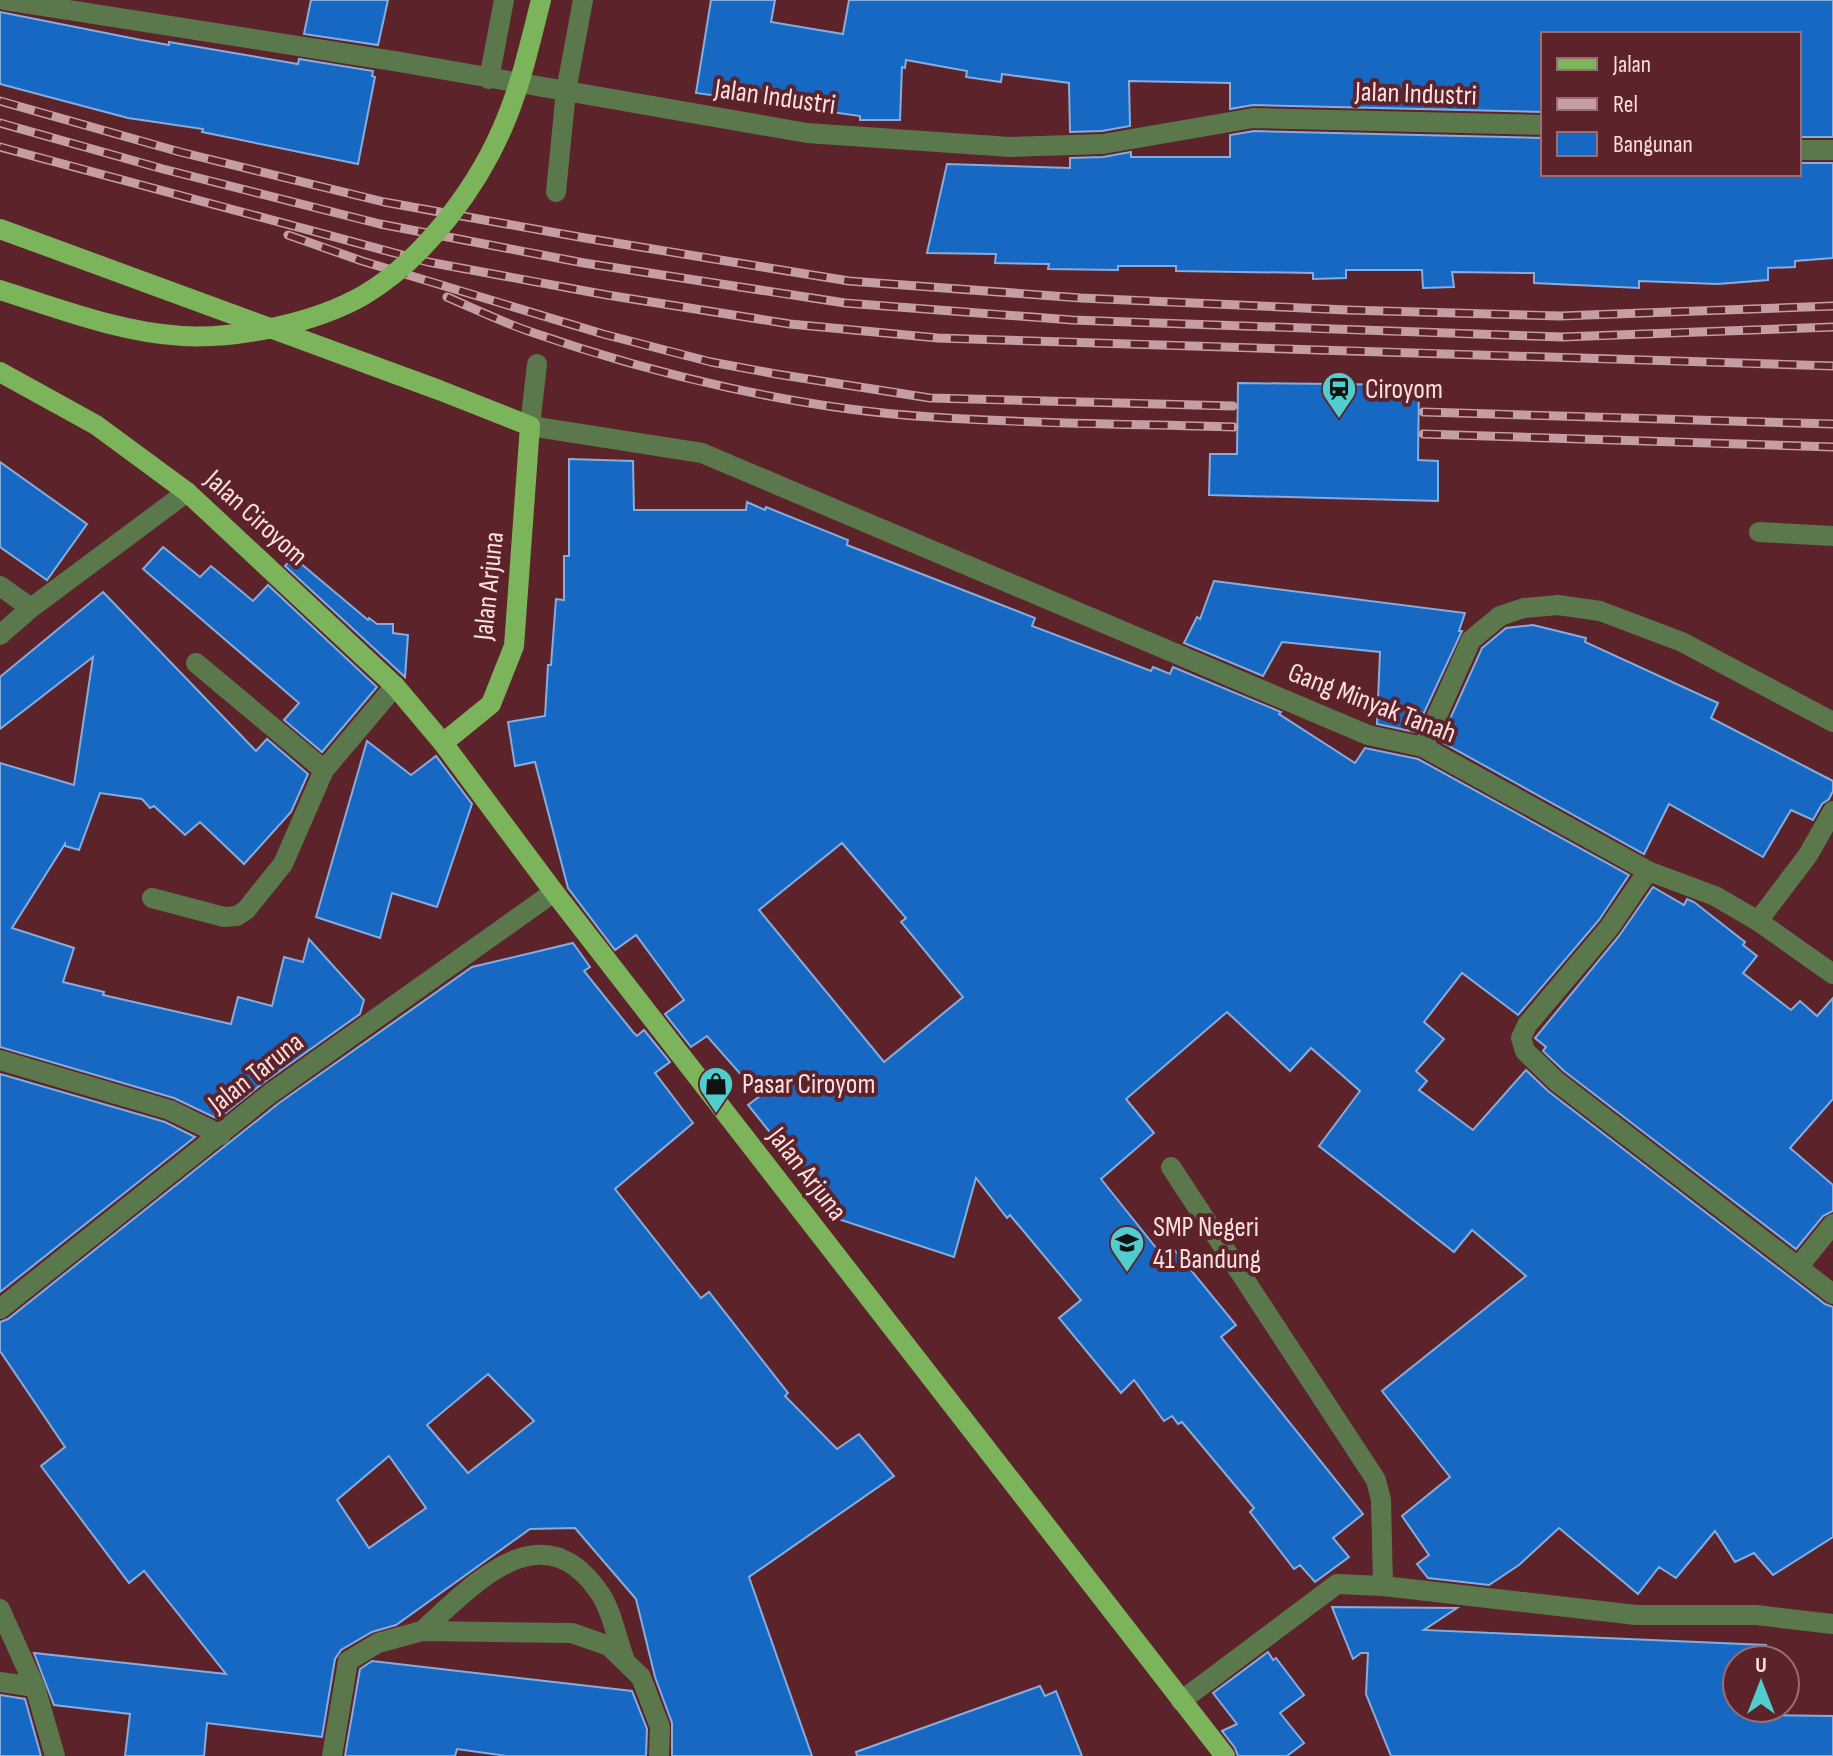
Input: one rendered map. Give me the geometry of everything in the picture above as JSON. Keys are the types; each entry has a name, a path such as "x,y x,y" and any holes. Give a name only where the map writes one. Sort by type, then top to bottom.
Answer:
{"main road":[{"path":"0,290 114,326 181,336 234,336 304,320 364,295 413,257 457,208 507,118 541,0"},
{"path":"0,229 530,426"},
{"name":"Jalan Ciroyom","path":"0,372 96,425 187,492 395,686 443,743"},
{"name":"Jalan Arjuna","path":"530,426 514,646 491,704 443,743 554,892 1225,1756"}],"street":[{"name":"Jalan Industri","path":"5,0 400,62 807,133 1010,147 1103,144 1253,118 1541,125"},
{"path":"489,79 504,0"},
{"path":"556,192 566,91 583,0"},
{"path":"1801,150 1833,150"},
{"path":"530,426 537,364"},
{"name":"Gang Minyak Tanah","path":"530,426 702,453 1368,735 1423,747 1648,871 1715,896 1758,921 1833,974"},
{"path":"0,635 31,608 187,492"},
{"path":"1759,532 1833,536"},
{"path":"0,586 31,608"},
{"path":"1423,747 1471,640 1500,616 1524,608 1558,605 1600,611 1682,642 1833,722"},
{"path":"196,663 324,770"},
{"path":"152,898 224,917 237,916 246,910 283,864 324,770 395,686"},
{"path":"1758,921 1808,855 1833,811"},
{"path":"1648,871 1609,928 1527,1025 1521,1038 1525,1051 1556,1081 1833,1294"},
{"name":"Jalan Taruna","path":"0,1309 271,1093 554,892"},
{"path":"0,1060 170,1110 221,1135"},
{"path":"1171,1167 1376,1480 1381,1500 1383,1586"},
{"path":"1799,1266 1833,1224"},
{"path":"422,1631 477,1582 526,1554 552,1554 575,1567 601,1595 624,1660"},
{"path":"1181,1701 1337,1584 1383,1586 1636,1615 1756,1615 1833,1624"},
{"path":"0,1609 35,1687 55,1756"},
{"path":"332,1756 348,1661 378,1643 422,1631 572,1633 609,1646 641,1677 660,1727 659,1756"},
{"path":"0,1682 35,1687"}],"building":[{"path":"311,0 388,0 378,45 304,34"},
{"path":"711,0 775,0 771,22 843,34 849,0 1833,0 1833,137 1801,137 1801,32 1541,32 1541,112 1253,105 1230,109 1230,83 1129,81 1130,126 1070,132 1069,83 1002,74 1001,82 966,77 967,71 906,60 905,68 902,67 900,120 860,120 860,116 696,93"},
{"path":"0,12 169,45 169,42 298,64 299,59 373,71 372,76 375,77 358,164 202,132 203,129 128,118 0,84"},
{"path":"1254,131 1541,138 1541,176 1801,176 1801,163 1833,163 1833,258 1795,261 1795,267 1768,268 1768,280 1718,284 1639,281 1639,288 1534,283 1534,273 1452,272 1454,287 1423,288 1422,270 1346,270 1346,278 1313,279 1313,273 1176,271 1176,266 1118,266 1118,270 1048,269 1049,264 995,263 996,254 927,253 947,164 1070,168 1070,158 1131,152 1131,157 1230,157 1230,135"},
{"path":"1238,383 1419,385 1418,460 1438,461 1438,501 1209,495 1210,454 1237,454"},
{"path":"569,459 633,461 634,510 746,510 747,502 765,510 766,507 848,540 847,545 1035,618 1032,626 1151,671 1153,667 1170,674 1173,667 1281,712 1279,714 1355,763 1365,748 1418,759 1629,875 1599,920 1518,1015 1462,973 1424,1022 1444,1039 1416,1071 1427,1081 1419,1090 1473,1130 1526,1070 1548,1091 1825,1304 1833,1307 1833,1537 1773,1575 1754,1553 1735,1562 1715,1531 1676,1578 1659,1567 1638,1594 1559,1528 1519,1565 1489,1585 1428,1578 1417,1564 1429,1555 1402,1516 1450,1477 1382,1391 1526,1276 1472,1230 1454,1252 1319,1146 1360,1091 1311,1048 1290,1071 1227,1012 1126,1099 1154,1133 1101,1179 1161,1254 1172,1247 1236,1325 1221,1337 1363,1514 1333,1538 1349,1557 1315,1582 1300,1565 1294,1569 1250,1512 1254,1508 1182,1422 1178,1424 1172,1416 1164,1421 1134,1380 1121,1393 1059,1318 1081,1300 1010,1215 1007,1218 976,1178 954,1257 841,1220 748,1105 760,1096 707,1036 691,1047 665,1014 684,1000 636,935 615,950 568,888 535,762 515,766 508,722 545,716 556,599 564,600 564,556 569,556","holes":["842,843 906,918 901,922 963,997 884,1062 759,910"]},
{"path":"0,462 87,524 47,580 0,547"},
{"path":"163,547 200,577 211,566 253,601 268,585 377,687 322,752 284,720 299,703 143,569"},
{"path":"293,557 368,620 377,624 393,624 393,633 408,635 405,677 285,566"},
{"path":"1214,581 1465,613 1459,631 1462,631 1415,732 1377,724 1380,652 1282,642 1263,676 1184,643 1197,617 1200,619"},
{"path":"103,592 256,751 267,739 308,774 291,812 244,864 200,822 185,835 142,799 100,793 79,850 65,844 12,928 74,948 63,982 104,992 103,995 231,1024 238,997 272,1006 284,957 303,962 309,939 364,1000 360,1014 218,1119 174,1098 0,1047 0,763 74,785 93,657 0,729 0,677"},
{"path":"1533,625 1586,638 1585,642 1718,703 1711,718 1833,781 1829,799 1822,804 1813,820 1791,810 1763,857 1669,804 1644,854 1440,741 1482,648 1506,628"},
{"path":"367,741 411,775 436,756 472,804 437,907 392,893 380,938 316,917"},
{"path":"1653,887 1684,905 1687,899 1694,902 1745,942 1743,945 1757,956 1743,973 1791,1010 1800,1001 1817,1016 1833,998 1833,1099 1790,1148 1833,1185 1833,1211 1823,1216 1796,1249 1564,1071 1543,1051 1546,1047 1535,1038 1619,936"},
{"path":"573,943 590,967 584,971 633,1032 637,1036 644,1030 670,1062 655,1073 693,1123 615,1189 701,1298 709,1292 788,1393 785,1396 837,1449 859,1434 894,1476 749,1577 812,1756 672,1756 672,1723 655,1677 636,1599 575,1528 530,1529 396,1625 372,1632 341,1650 335,1659 322,1737 207,1723 204,1756 125,1756 130,1714 54,1705 34,1653 226,1674 144,1571 129,1583 41,1466 65,1447 0,1351 0,1322 8,1319 279,1103 472,967","holes":["488,1374 534,1421 468,1473 427,1425","389,1456 426,1508 369,1548 337,1500"]},
{"path":"0,1074 165,1122 195,1137 0,1292"},
{"path":"1332,1607 1457,1608 1424,1630 1743,1644 1721,1644 1721,1724 1801,1724 1801,1716 1833,1716 1833,1756 1391,1756 1366,1694 1368,1653 1361,1653 1353,1659"},
{"path":"1268,1652 1304,1695 1280,1713 1304,1743 1287,1756 1238,1756 1222,1731 1237,1724 1213,1693"},
{"path":"372,1661 632,1691 647,1729 646,1756 507,1756 457,1749 455,1756 345,1756 360,1669"},
{"path":"1040,1686 1045,1696 1056,1691 1082,1756 857,1756 856,1752"},
{"path":"0,1695 25,1699 41,1756 0,1756"}],"railway":[{"path":"0,101 180,152 384,202 849,281 1081,298 1560,316 1833,306"},
{"path":"0,123 163,169 380,224 584,263 845,303 1072,320 1562,337 1833,327"},
{"path":"0,147 428,262 790,324 938,338 1833,366"},
{"path":"288,235 362,261 603,334 711,362 776,374 930,398 1233,406"},
{"path":"447,297 520,328 578,348 678,376 780,398 932,417 1234,427"},
{"path":"1423,412 1833,424"},
{"path":"1423,434 1833,447"}],"place":[{"name":"Ciroyom","path":"1339,420"},
{"name":"Pasar Ciroyom","path":"716,1115"},
{"name":"SMP Negeri 41 Bandung","path":"1127,1274"}]}
